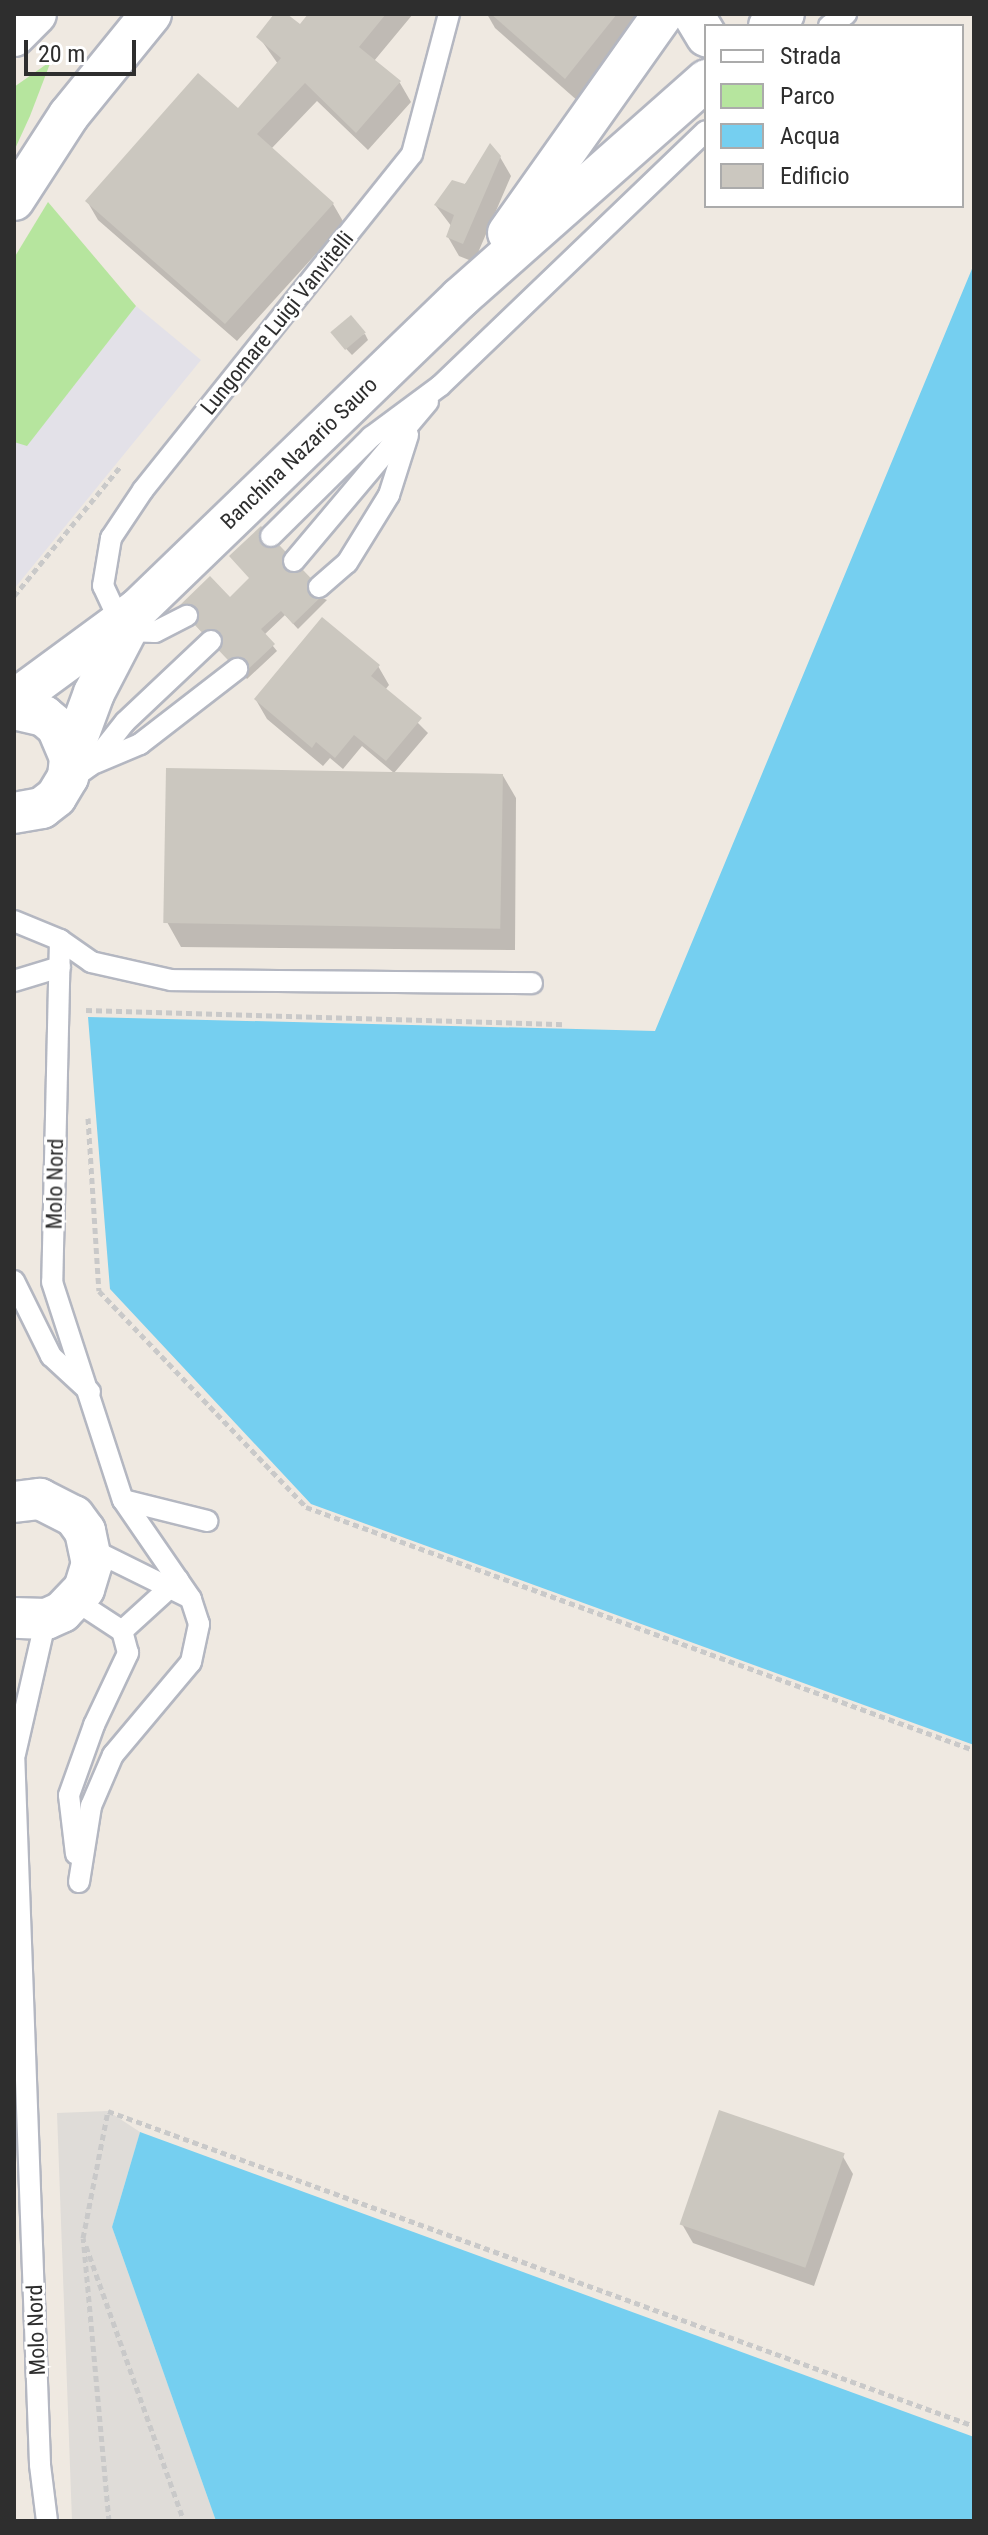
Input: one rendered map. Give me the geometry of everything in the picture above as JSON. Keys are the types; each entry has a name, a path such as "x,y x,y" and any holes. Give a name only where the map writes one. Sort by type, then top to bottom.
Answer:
{"street":[{"path":"14,36 36,14"},
{"path":"14,200 69,115 151,14"},
{"name":"Banchina Nazario Sauro","path":"460,298 600,110 663,14"},
{"path":"693,14 704,33"},
{"name":"Banchina Nazario Sauro","path":"128,621 460,298 704,82"},
{"path":"14,700 128,621"},
{"path":"18,816 42,808 76,769 128,621"},
{"path":"14,709 44,716 57,727 76,769"},
{"path":"17,1497 59,1505 85,1531 91,1549"},
{"name":"Molo Nord","path":"45,1612 90,1577 91,1549"}],"lane":[{"name":"Lungomare Luigi Vanvitelli","path":"128,621 103,586 111,538 143,490 412,154 449,14"},
{"name":"Banchina Nazario Sauro","path":"271,536 371,437 440,386 704,133"},
{"name":"Banchina Nazario Sauro","path":"294,561 410,427 440,386"},
{"name":"Banchina Nazario Sauro","path":"319,587 347,563 389,495 410,427"},
{"path":"128,621 155,632 187,616"},
{"path":"76,769 211,641"},
{"path":"76,769 140,744 237,669"},
{"path":"14,921 60,940 91,962 171,980 532,983"},
{"name":"Molo Nord","path":"60,940 52,1282 93,1395 123,1500 174,1584 191,1599 199,1624 191,1662 113,1755 91,1806 79,1882 69,1795 94,1725 128,1653 122,1631"},
{"path":"14,981 60,967"},
{"path":"14,1281 51,1356 93,1395"},
{"path":"123,1500 207,1521"},
{"name":"Molo Nord","path":"91,1549 174,1584"},
{"path":"45,1612 122,1631 174,1584"},
{"name":"Molo Nord","path":"45,1612 15,1752 40,2465 47,2521"}],"path":[{"path":"14,596 125,461"},
{"path":"81,1026 80,1010 565,1024"},
{"path":"87,1104 99,1291 306,1507 974,1750"},
{"path":"109,2521 83,2238 108,2111 974,2426"},
{"path":"83,2238 184,2521"}],"shaded area":[{"path":"136,306 201,360 14,589 14,442 27,445"},
{"path":"108,2111 140,2132 112,2227 216,2521 72,2521 57,2113"}],"green space":[{"path":"51,61 30,116 14,151 14,87"},
{"path":"48,202 136,306 27,446 14,442 14,258"}],"water":[{"path":"974,264 974,1745 311,1504 110,1289 88,1017 655,1031"},
{"path":"140,2132 974,2437 974,2521 216,2521 112,2227"}],"building":[{"path":"274,14 287,14 300,24 308,14 386,14 359,47 401,81 356,133 305,83 257,134 334,203 225,324 85,201 198,73 238,108 281,58 256,37"},
{"path":"491,14 617,14 565,79"},
{"path":"490,143 501,156 463,244 446,237 454,215 434,205 452,180 465,184"},
{"path":"351,315 366,333 345,350 330,332"},
{"path":"261,526 325,593 293,624 281,611 261,629 275,644 242,675 178,607 210,576 230,597 249,578 229,556"},
{"path":"322,617 380,665 371,676 422,718 386,761 354,735 335,758 316,742 312,748 254,699"},
{"path":"166,768 503,774 500,929 163,923"},
{"path":"719,2110 845,2153 805,2268 680,2224"}]}
